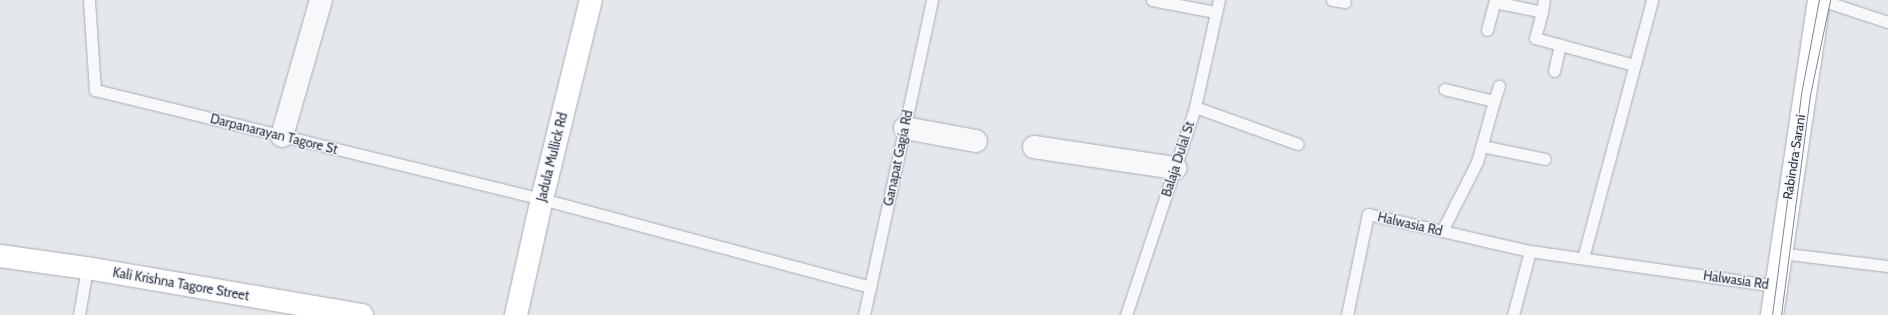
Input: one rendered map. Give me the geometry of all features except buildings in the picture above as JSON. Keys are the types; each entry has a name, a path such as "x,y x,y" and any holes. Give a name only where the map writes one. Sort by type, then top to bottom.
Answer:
{"main road":[{"name":"Jadula Mullick Rd","path":"516,315 542,199 591,0"},
{"name":"Rabindra Sarani","path":"1772,315 1780,254 1820,0"},
{"name":"Kali Krishna Tagore Street","path":"0,256 87,268 362,315"}],"street":[{"path":"282,136 321,0"},
{"path":"905,128 976,141"},
{"path":"1034,147 1174,168"}],"lane":[{"name":"Darpanarayan Tagore St","path":"89,0 95,90 542,199 870,287"},
{"name":"Ganapat Gagia Rd","path":"864,315 932,0"},
{"path":"1152,0 1215,12"},
{"name":"Balaja Dulal St","path":"1126,315 1194,107 1219,0"},
{"path":"1332,0 1345,2"},
{"path":"1544,0 1535,38 1634,65"},
{"path":"1583,258 1652,0"},
{"path":"1820,0 1888,22"},
{"path":"1486,30 1495,1 1542,12"},
{"path":"1554,72 1560,46"},
{"path":"1442,231 1477,162 1499,86"},
{"path":"1444,89 1494,101"},
{"path":"1194,107 1298,144"},
{"path":"1482,146 1545,159"},
{"name":"Halwasia Rd","path":"1347,315 1368,214 1530,251 1776,286"},
{"path":"1513,315 1530,251"},
{"path":"1780,254 1888,266"},
{"path":"79,315 87,268"}],"tram line":[{"path":"1772,315 1801,94 1819,0"},
{"path":"1781,315 1810,95 1830,0"}]}
